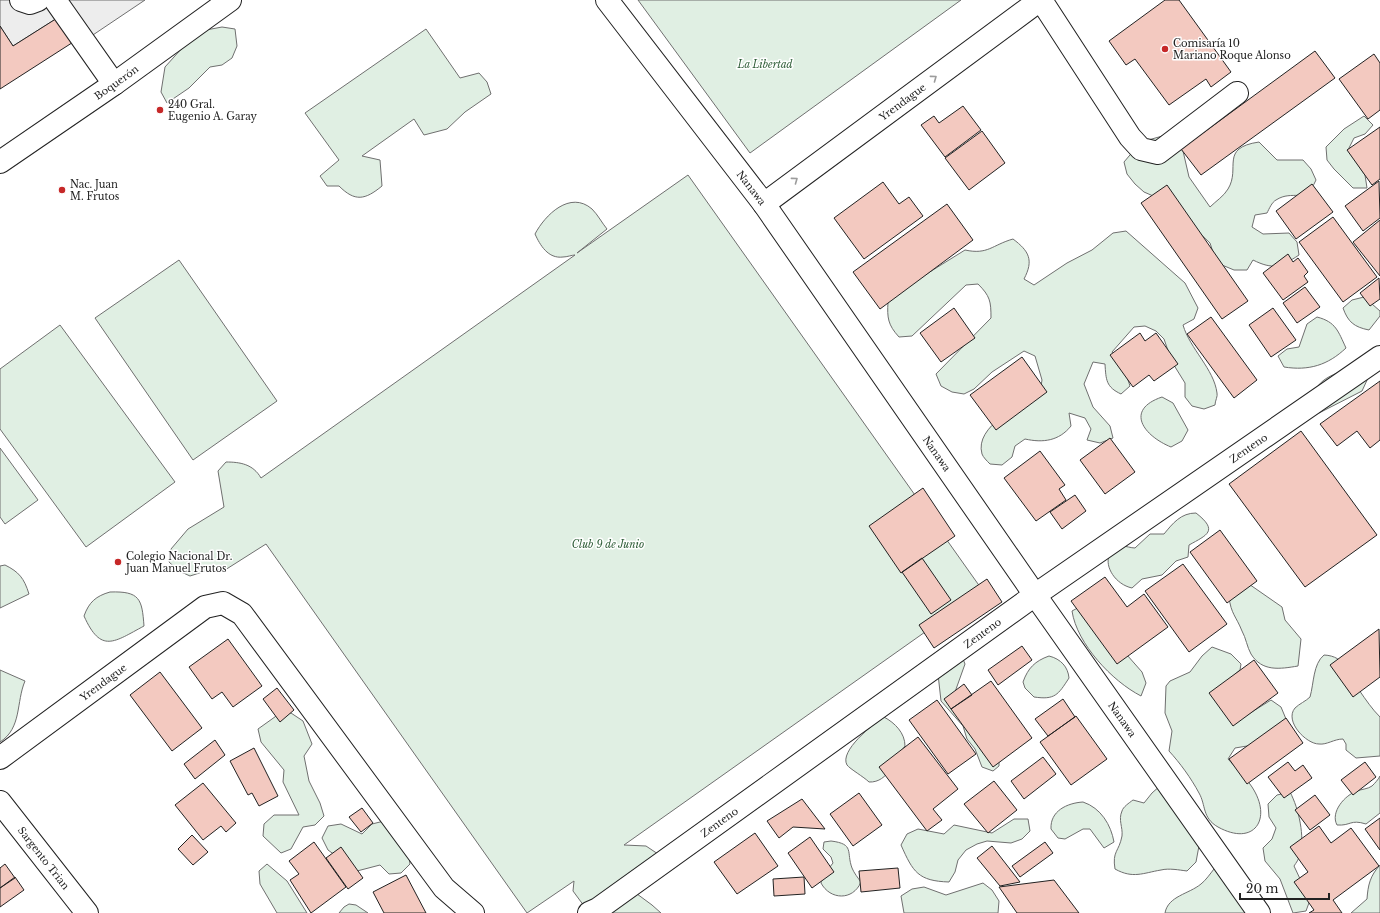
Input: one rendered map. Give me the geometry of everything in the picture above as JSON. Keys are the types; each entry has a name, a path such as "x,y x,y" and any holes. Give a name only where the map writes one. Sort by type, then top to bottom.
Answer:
{"street":[{"path":"21,0 30,3 38,0"},
{"path":"54,0 114,84"},
{"name":"Boquerón","path":"0,162 114,84 230,0"},
{"name":"Nanawa","path":"607,0 764,204 1035,595 1259,913"},
{"path":"1040,0 1130,137 1141,149 1158,153 1237,93"},
{"name":"Yrendague","path":"764,204 1040,0"},
{"name":"Zenteno","path":"589,913 598,909 1035,595 1380,357"},
{"name":"Yrendague","path":"0,758 205,607 223,603 242,614 444,888 474,913"},
{"name":"Sargento Trian","path":"0,802 88,913"}],"green space":[{"name":"La Libertad","path":"638,0 961,0 750,153"},
{"path":"222,27 235,29 237,46 232,58 222,65 210,67 189,88 167,103 161,92 165,67 183,47 206,30"},
{"path":"426,29 460,78 479,73 487,82 491,94 465,112 447,129 424,135 414,119 362,156 380,160 382,186 376,191 365,196 355,197 339,186 327,186 320,176 339,160 305,113"},
{"path":"1364,116 1373,125 1365,134 1354,138 1348,150 1365,175 1367,188 1353,188 1327,160 1326,147 1344,129"},
{"path":"1166,135 1183,151 1189,177 1210,207 1228,189 1233,174 1233,160 1239,149 1259,142 1277,160 1303,160 1311,169 1316,180 1312,188 1303,194 1282,197 1276,200 1267,213 1255,215 1252,227 1263,234 1289,233 1297,242 1299,255 1277,266 1266,265 1253,260 1247,270 1234,270 1222,265 1214,255 1210,243 1167,202 1144,192 1127,174 1124,162 1141,142"},
{"name":"Club 9 de Junio","path":"688,175 983,591 624,845 646,846 658,854 633,891 661,913 587,913 587,910 573,891 574,881 527,913 266,544 225,570 212,569 190,576 179,571 169,562 171,549 188,529 224,507 218,471 226,462 246,465 258,473 261,478 575,255 558,257 549,254 539,243 535,234 545,219 559,207 575,202 584,204 592,209 607,229 577,253"},
{"path":"1126,231 1185,283 1198,308 1194,319 1183,325 1186,334 1207,367 1215,384 1217,394 1215,405 1204,409 1192,406 1185,397 1185,383 1172,362 1164,339 1156,331 1145,326 1134,327 1112,352 1126,374 1130,386 1121,394 1112,389 1108,382 1105,364 1093,362 1084,384 1093,407 1110,426 1113,438 1100,443 1087,440 1091,429 1085,418 1069,413 1071,426 1061,435 1044,441 1025,439 1015,446 1012,457 1002,465 990,464 982,454 981,444 985,434 1001,417 1040,392 1042,380 1035,356 1024,351 992,372 974,389 964,394 952,392 941,386 936,374 991,318 991,307 985,292 978,284 966,285 912,336 899,337 892,329 888,317 888,302 896,293 965,250 979,251 990,249 1013,239 1023,248 1028,256 1029,266 1024,279 1034,285 1067,263 1092,250 1113,233"},
{"path":"179,260 277,401 193,460 95,318"},
{"path":"1364,297 1380,311 1380,316 1369,330 1352,323 1347,317 1343,308 1352,300"},
{"path":"1317,317 1323,319 1336,328 1346,348 1325,363 1302,368 1284,367 1278,356 1287,349 1299,347 1307,324"},
{"path":"60,325 175,482 86,547 0,429 0,369"},
{"path":"1346,370 1368,378 1362,391 1319,413 1314,397 1319,385 1330,376"},
{"path":"1162,397 1173,403 1188,430 1182,441 1171,447 1153,436 1146,430 1142,423 1141,416 1144,409 1150,402"},
{"path":"0,448 38,500 5,524 0,517"},
{"path":"1191,513 1196,513 1203,519 1209,528 1205,535 1189,545 1188,557 1176,561 1162,575 1142,579 1132,588 1124,585 1112,574 1108,560 1114,549 1122,546 1135,548 1150,534 1164,534 1182,517"},
{"path":"5,565 14,570 20,576 29,594 0,608 0,566"},
{"path":"1246,582 1282,607 1285,620 1301,639 1298,666 1272,668 1260,664 1251,654 1232,611 1229,597"},
{"path":"110,592 128,593 138,598 142,609 144,626 124,637 109,641 103,640 96,636 84,616 88,607 94,600 101,595"},
{"path":"1083,605 1142,672 1146,683 1141,696 1119,681 1088,648 1075,624 1072,611"},
{"path":"1212,647 1231,654 1241,664 1240,670 1226,682 1239,720 1271,700 1281,707 1286,719 1259,744 1235,748 1228,759 1252,787 1258,799 1261,810 1260,819 1256,826 1250,832 1241,834 1218,827 1209,820 1196,787 1169,751 1172,731 1165,713 1166,686 1170,681 1190,672 1202,656"},
{"path":"1324,655 1331,656 1342,662 1359,690 1380,717 1380,756 1356,758 1346,750 1346,744 1343,739 1322,744 1314,743 1303,736 1294,725 1292,713 1295,708 1310,697 1318,663"},
{"path":"1049,656 1057,659 1063,664 1067,670 1069,678 1062,689 1055,695 1047,698 1034,697 1025,688 1023,682 1027,673 1033,666 1040,660"},
{"path":"963,659 965,664 955,692 999,759 999,766 993,771 982,767 975,749 967,739 963,726 941,701 938,674"},
{"path":"0,670 25,681 12,730 0,742"},
{"path":"291,713 303,721 312,744 304,756 309,781 320,803 324,816 315,825 303,827 291,849 281,853 263,836 264,824 274,815 299,815 283,782 284,770 261,742 258,729 279,714"},
{"path":"884,717 899,729 905,741 905,746 887,774 876,781 869,782 847,765 846,759 852,746 858,738 872,725"},
{"path":"1380,776 1380,813 1366,824 1353,822 1345,825 1337,825 1335,815 1344,800 1352,793 1372,786"},
{"path":"1161,785 1201,835 1196,862 1187,871 1167,869 1133,875 1115,869 1114,858 1122,836 1120,817 1123,810 1126,805 1133,800 1144,803"},
{"path":"1290,792 1296,806 1302,840 1300,855 1294,866 1310,900 1306,911 1293,913 1280,879 1265,861 1263,848 1272,839 1276,828 1269,817 1268,804 1277,795"},
{"path":"1083,802 1095,808 1108,823 1114,842 1104,848 1090,829 1083,829 1065,839 1058,838 1051,829 1051,823 1056,813 1066,806"},
{"path":"1014,819 1028,819 1030,831 1022,839 1011,843 987,841 966,850 958,860 955,872 949,882 930,880 923,877 913,868 901,845 907,834 918,829 944,834 954,825 992,833"},
{"path":"384,821 408,851 410,864 401,873 389,874 380,865 357,871 328,850 322,838 328,826 341,824 362,834 372,824"},
{"path":"824,842 839,842 847,847 852,868 861,882 853,893 841,896 836,895 825,889 821,883 822,877 833,863 831,857 823,849"},
{"path":"267,864 287,881 307,913 277,913 260,884 259,871"},
{"path":"1380,865 1380,913 1351,913 1367,899 1370,881"},
{"path":"1227,868 1251,913 1165,913 1170,903 1201,884 1214,869"},
{"path":"983,883 992,890 999,901 998,913 904,913 901,896 912,889 924,887 946,895"},
{"path":"349,904 356,905 368,913 339,913"}],"shaded area":[{"path":"0,0 145,0 78,45 62,15 13,46 0,26"}],"building":[{"path":"1165,0 1179,0 1231,72 1211,87 1206,79 1169,105 1135,59 1126,65 1109,41"},
{"path":"62,15 78,39 0,89 0,26 13,46"},
{"path":"1315,51 1335,78 1201,175 1181,149"},
{"path":"1374,54 1380,63 1380,110 1368,119 1339,79"},
{"path":"963,106 981,130 945,157 921,125 934,116 939,123"},
{"path":"1380,127 1380,179 1372,185 1347,150"},
{"path":"982,131 1005,163 969,190 945,158"},
{"path":"1379,181 1380,218 1363,231 1345,206"},
{"path":"883,182 899,204 909,197 923,216 864,259 834,218"},
{"path":"1312,184 1333,212 1296,239 1276,211"},
{"path":"1167,185 1248,301 1222,319 1141,203"},
{"path":"947,204 973,240 880,309 853,272"},
{"path":"1333,217 1377,277 1343,302 1299,242"},
{"path":"1380,220 1380,276 1353,242"},
{"path":"1288,254 1293,262 1298,258 1308,272 1304,276 1308,282 1283,300 1263,273"},
{"path":"1379,278 1380,299 1370,306 1360,293"},
{"path":"1305,287 1320,307 1297,323 1283,303"},
{"path":"954,308 975,338 941,362 920,333"},
{"path":"1273,308 1296,340 1271,357 1249,325"},
{"path":"1211,317 1257,380 1234,398 1187,334"},
{"path":"1140,333 1145,341 1156,333 1178,364 1154,381 1149,375 1133,387 1110,355"},
{"path":"1022,357 1047,392 996,430 970,395"},
{"path":"1380,381 1380,440 1370,448 1357,431 1337,446 1320,424"},
{"path":"1301,431 1377,535 1305,587 1229,484"},
{"path":"1110,438 1135,472 1105,494 1080,460"},
{"path":"1040,451 1065,485 1059,489 1066,500 1036,521 1004,478"},
{"path":"923,488 955,536 901,573 869,526"},
{"path":"1075,495 1086,511 1062,529 1050,512"},
{"path":"1220,530 1257,581 1227,603 1190,552"},
{"path":"922,558 951,600 931,614 902,572"},
{"path":"1183,564 1227,624 1189,652 1145,591"},
{"path":"1105,577 1127,607 1144,594 1168,627 1117,664 1071,601"},
{"path":"987,579 1002,602 934,648 919,625"},
{"path":"1379,629 1380,677 1353,697 1330,665"},
{"path":"228,639 262,686 233,707 222,692 212,699 189,667"},
{"path":"1022,646 1032,660 998,685 988,670"},
{"path":"1254,660 1278,693 1233,726 1209,693"},
{"path":"160,672 202,728 172,751 130,695"},
{"path":"991,681 1032,738 993,767 951,709"},
{"path":"964,684 972,695 951,709 944,699"},
{"path":"277,688 294,710 280,722 263,699"},
{"path":"1063,699 1075,717 1048,736 1035,719"},
{"path":"937,700 976,754 948,774 909,720"},
{"path":"1076,716 1107,759 1071,785 1040,742"},
{"path":"1286,718 1303,743 1247,784 1229,759"},
{"path":"918,737 958,789 933,809 942,820 927,831 879,767"},
{"path":"215,740 225,755 195,779 184,764"},
{"path":"254,748 278,796 259,806 252,793 248,795 230,761"},
{"path":"1043,757 1056,774 1024,799 1011,781"},
{"path":"1288,762 1295,771 1303,765 1312,778 1284,798 1268,777"},
{"path":"1365,762 1376,777 1353,795 1341,780"},
{"path":"994,781 1017,810 988,833 964,804"},
{"path":"203,783 236,823 226,832 221,826 203,840 175,805"},
{"path":"859,793 882,825 853,846 830,814"},
{"path":"1315,795 1330,815 1310,830 1295,810"},
{"path":"802,799 825,829 793,827 779,838 767,821"},
{"path":"362,808 373,823 361,832 349,817"},
{"path":"1380,818 1380,850 1365,829"},
{"path":"1319,826 1331,843 1351,828 1379,866 1333,900 1342,913 1309,913 1314,910 1294,882 1308,872 1290,847"},
{"path":"755,833 778,866 737,894 714,862"},
{"path":"192,835 208,852 193,865 178,849"},
{"path":"810,837 834,872 812,888 788,853"},
{"path":"314,842 346,887 311,913 290,880 299,874 289,861"},
{"path":"1045,842 1053,853 1020,877 1012,866"},
{"path":"992,846 1020,882 1000,886 977,858"},
{"path":"341,847 363,878 348,889 326,858"},
{"path":"5,864 15,878 0,888 0,868"},
{"path":"898,868 900,888 861,892 859,871"},
{"path":"406,875 426,913 384,913 373,892"},
{"path":"15,877 24,890 0,907 0,888"},
{"path":"804,877 805,894 774,896 773,879"},
{"path":"1054,880 1079,913 1017,913 999,887"}],"place":[{"name":"Comisaría 10 Mariano Roque Alonso","path":"1165,49"},
{"name":"240 Gral. Eugenio A. Garay","path":"160,110"},
{"name":"Nac. Juan M. Frutos","path":"62,190"},
{"name":"Colegio Nacional Dr. Juan Manuel Frutos","path":"118,562"}]}
